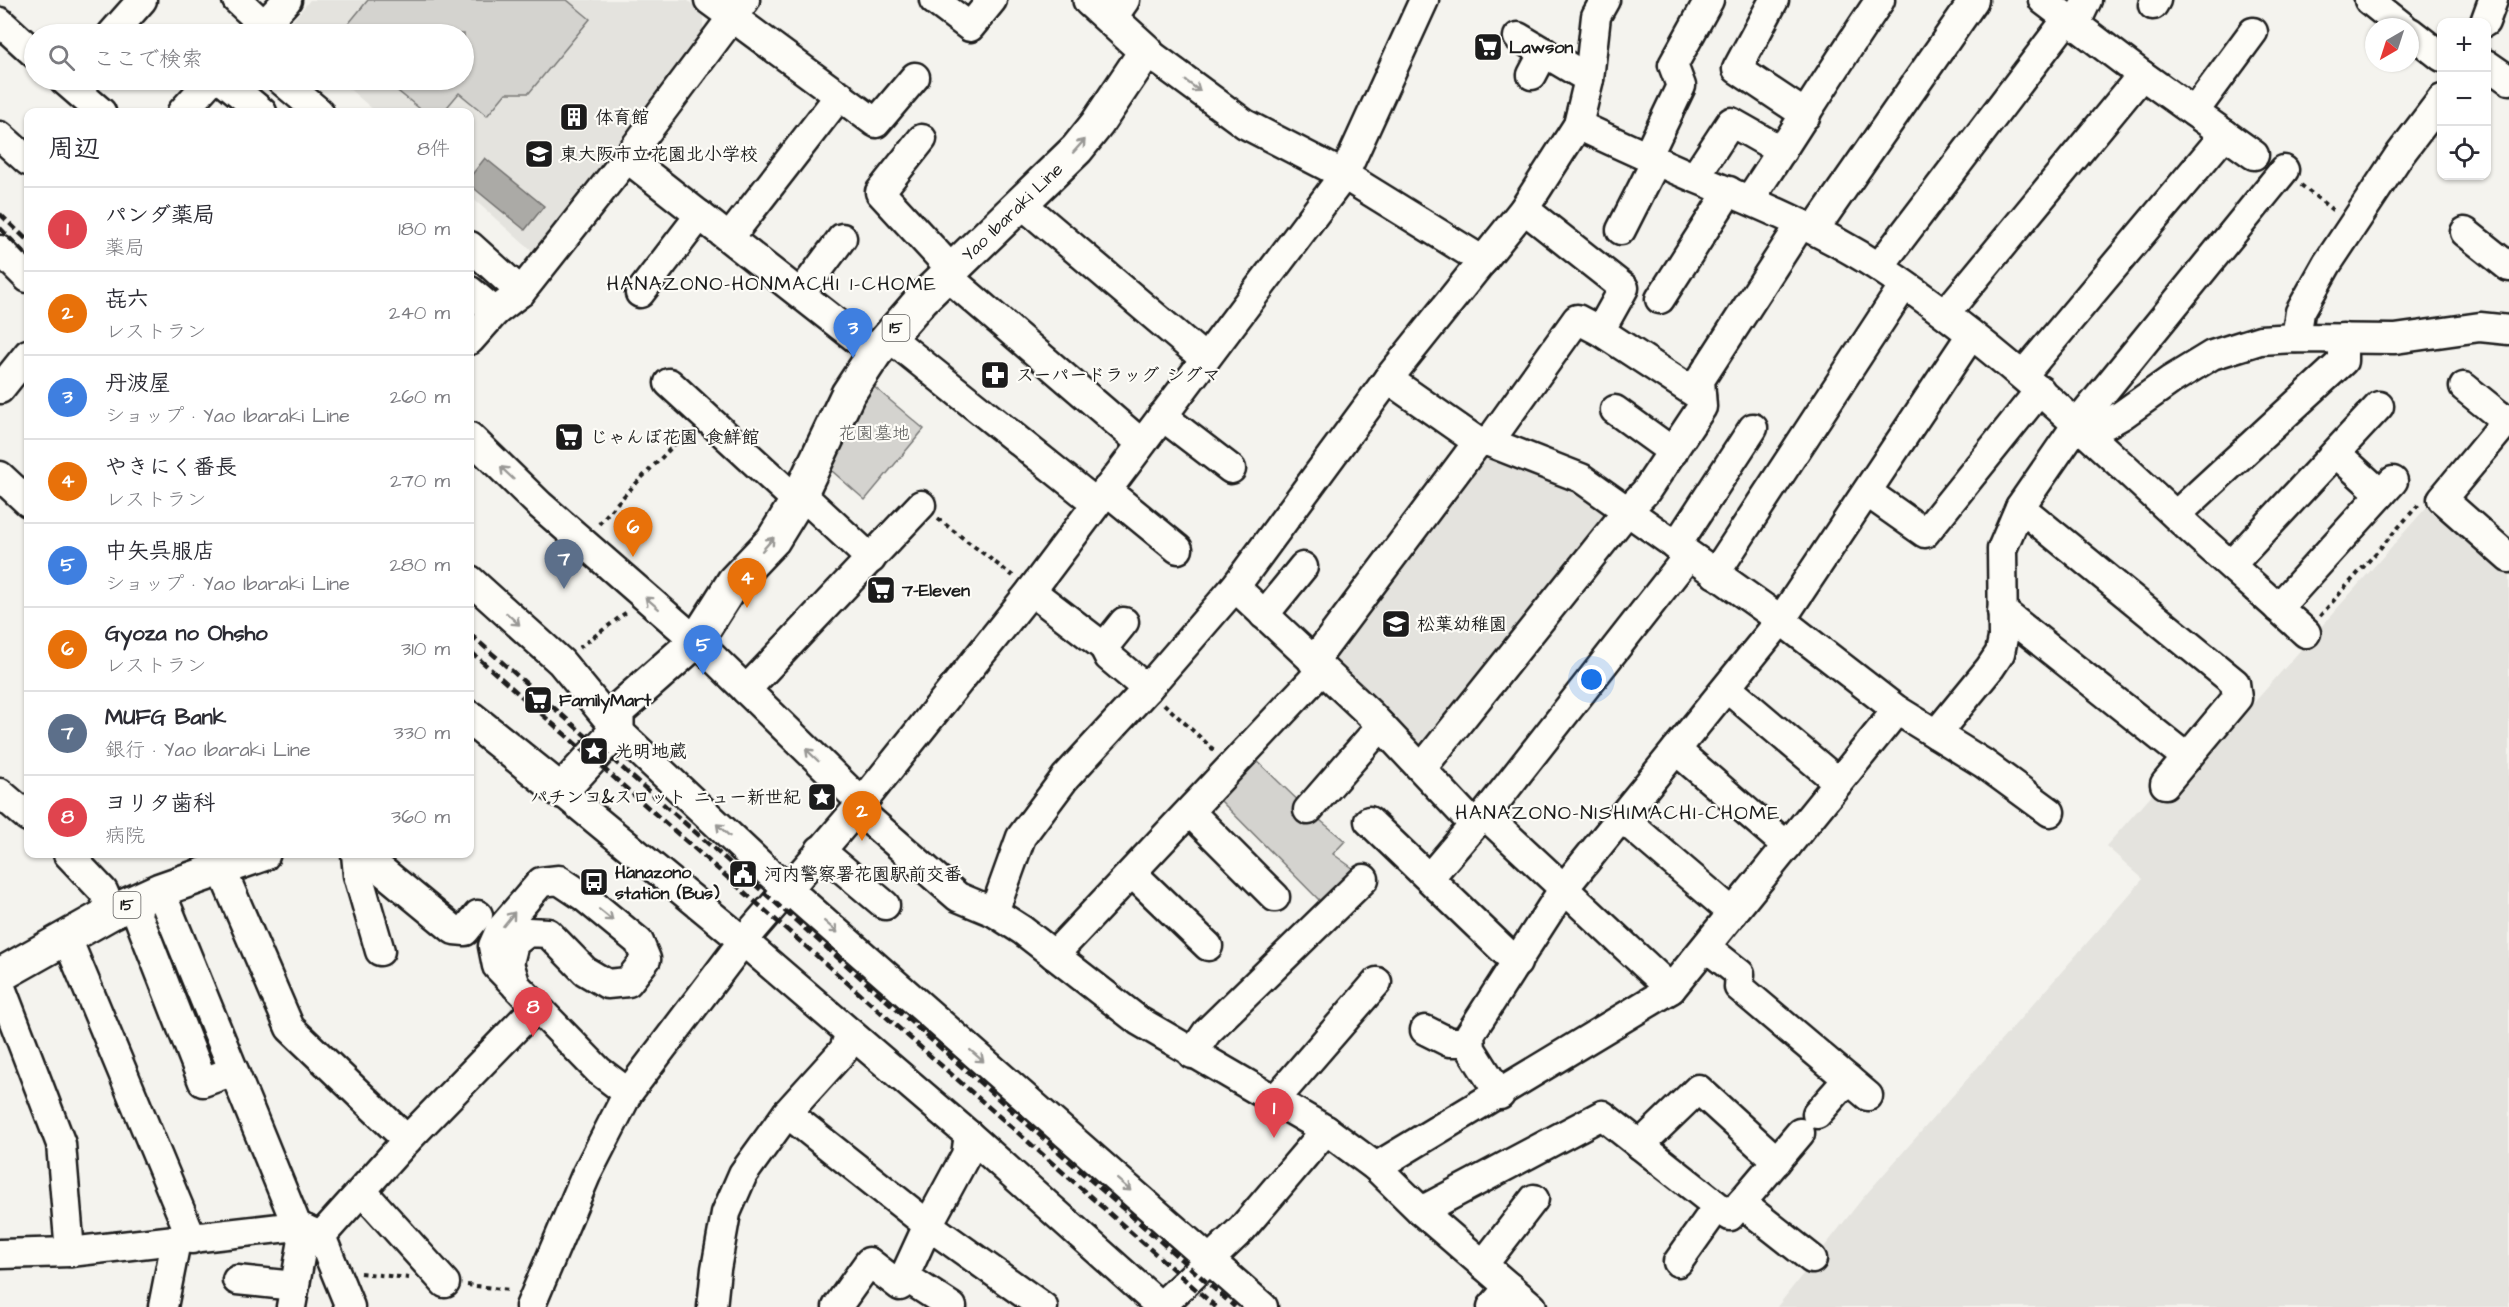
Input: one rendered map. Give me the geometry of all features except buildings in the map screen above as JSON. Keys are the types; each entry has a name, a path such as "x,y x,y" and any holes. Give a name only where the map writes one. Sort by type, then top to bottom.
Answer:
{"main road":[{"path":"1109,7 1146,51"},
{"name":"Yao Ibaraki Line","path":"561,791 617,730 617,711 696,641 734,581 773,540 799,498 848,394 882,345 949,272 1077,149 1098,124 1146,51"},
{"path":"474,721 561,791"},
{"name":"15","path":"0,975 66,936 135,902 251,858"}],"street":[{"path":"0,8 6,0"},
{"path":"121,24 141,0"},
{"path":"237,0 255,24"},
{"path":"265,24 287,0"},
{"path":"709,0 738,9 876,123 915,77"},
{"path":"934,0 969,27 992,0"},
{"path":"530,1307 586,1175 628,1093 743,941 859,806 1023,584 1101,496 1344,175 1424,0"},
{"path":"994,912 1021,837 1065,778 1236,588 1389,379 1524,209 1578,124 1589,79 1596,16 1605,0"},
{"path":"1621,230 1681,86 1672,65 1708,0"},
{"path":"1774,0 1737,69 1806,115"},
{"path":"1660,299 1740,195 1782,151 1806,115 1827,77 1880,0"},
{"path":"1422,768 1629,509 1646,491 1702,407 1700,380 1808,227 1974,0"},
{"path":"2043,0 2077,14 2142,75 2254,155"},
{"path":"2368,0 2391,18"},
{"path":"2486,18 2493,0"},
{"path":"2505,0 2509,3"},
{"path":"474,336 495,312 521,292 627,158 738,9"},
{"path":"1879,267 2077,14"},
{"path":"0,22 24,44"},
{"path":"2194,112 2253,32"},
{"path":"1518,37 1538,64 1589,79"},
{"path":"2419,39 2437,53"},
{"path":"1146,51 1245,124 1344,175 1483,261"},
{"path":"2491,67 2509,80"},
{"path":"1946,313 2142,75"},
{"path":"78,90 97,108"},
{"path":"186,108 202,90"},
{"path":"235,90 257,108"},
{"path":"293,90 314,108"},
{"path":"730,237 840,95"},
{"path":"2296,338 2300,312 2327,264 2398,157 2437,106"},
{"path":"1695,177 1731,122 1782,151"},
{"path":"1578,124 1651,159 1740,195 1808,227 1879,267 1946,313 2078,423 2306,633"},
{"path":"1867,492 1925,533 2032,383 2225,134"},
{"path":"0,136 24,157"},
{"path":"922,139 880,192 949,272 1141,443"},
{"path":"627,158 801,293 882,345 1178,549"},
{"path":"1936,734 2000,653 2003,638 2002,549 2020,507 2078,423 2284,170"},
{"path":"1021,203 1205,358"},
{"path":"1524,209 1624,288 1600,331"},
{"path":"640,293 700,215"},
{"path":"2465,232 2509,267"},
{"path":"801,293 842,238"},
{"path":"0,250 24,274"},
{"path":"474,250 521,292"},
{"path":"1715,574 1904,285"},
{"path":"474,294 495,312"},
{"path":"1054,955 1232,766 1317,666 1577,319 1600,331 1701,397"},
{"path":"2078,423 2106,424 2212,355 2260,340 2395,339 2480,327 2509,330"},
{"path":"1500,1095 1471,1049 1470,1034 1564,888 1781,620 1971,335"},
{"path":"2176,515 2343,361 2343,338"},
{"path":"0,389 24,359"},
{"path":"1389,379 1484,442 1581,478 1629,509 1682,551 1781,620 1896,710 1983,763 2050,812"},
{"path":"669,383 871,559"},
{"path":"2464,387 2508,419 2442,499 2509,558"},
{"path":"2231,565 2379,406"},
{"path":"1615,410 1673,452"},
{"path":"1162,416 1232,469"},
{"path":"1430,878 1479,820 1682,551 1753,428"},
{"path":"474,441 583,543 696,641 859,806 958,897 994,912 1139,1021 1192,1054 1326,1130 1376,1167 1421,1211 1483,1265 1500,1297 1532,1307"},
{"path":"2278,608 2387,488 2336,453"},
{"path":"0,476 24,494"},
{"path":"746,690 921,505"},
{"path":"2020,507 2235,683 2237,698 2165,784"},
{"path":"1264,615 1303,567"},
{"path":"474,584 561,662 617,730 787,889 1263,1307"},
{"path":"1023,584 1104,646 1109,657 1147,689"},
{"path":"1236,588 1422,768 1479,820 1564,888 1671,990"},
{"path":"2002,611 2187,758"},
{"path":"1104,646 1124,622"},
{"path":"1727,688 1838,782"},
{"path":"1376,1167 1500,1095 1671,990 1896,710"},
{"path":"1308,810 1381,726"},
{"path":"1676,750 1787,846"},
{"path":"561,791 743,941 969,1134 1160,1307 1242,1229 1326,1130"},
{"path":"0,793 24,814"},
{"path":"1190,812 1275,897"},
{"path":"1621,817 1733,913"},
{"path":"1369,820 1517,963"},
{"path":"820,850 885,905"},
{"path":"73,858 103,891 135,902 201,988 234,1071 308,1230 350,1307"},
{"path":"356,858 358,875 380,951"},
{"path":"367,858 454,930 465,931 478,915"},
{"path":"221,868 290,1028 407,1140"},
{"path":"1132,873 1208,946"},
{"path":"1192,1054 1206,1032 1364,879"},
{"path":"516,986 509,963 514,944 528,933 548,933 585,970 607,984 628,982 646,959 639,942 583,896 559,880 541,882 500,930 493,946 497,966 516,986 537,1006 599,1071 628,1093"},
{"path":"135,902 203,1082 234,1071"},
{"path":"66,936 184,1240 163,1307"},
{"path":"1678,1262 1729,1205 1778,1161 1808,1124 1858,1088 1739,987 1740,974 1706,947"},
{"path":"1274,1101 1377,982"},
{"path":"0,985 61,1144 70,1252"},
{"path":"171,1000 201,988"},
{"path":"0,1254 70,1252 308,1230 362,1191 407,1140 537,1006"},
{"path":"1425,1030 1449,1042 1470,1042"},
{"path":"712,1307 726,1213 743,1174 787,1113 844,1050 850,1033"},
{"path":"1640,1145 1698,1089 1778,1161"},
{"path":"787,1113 928,1225 1043,1307"},
{"path":"1421,1211 1602,1115 1640,1145 1812,1259"},
{"path":"837,1307 869,1262 900,1286 928,1225 966,1155 969,1134"},
{"path":"362,1191 445,1283"},
{"path":"1483,1265 1534,1199"},
{"path":"237,1280 293,1296 308,1230"},
{"path":"904,1276 952,1307"}],"path":[{"path":"2284,170 2352,226"},
{"path":"583,543 622,496 661,460 702,414"},
{"path":"2306,633 2427,494 2442,499"},
{"path":"921,505 1023,584"},
{"path":"561,662 646,598"},
{"path":"1147,689 1232,766"}],"shaded area":[{"name":"東大阪市立花園北小学校","path":"310,0 687,0 703,13 703,30 534,253 474,200 474,108 371,108 351,90 474,90 474,24 290,24"},
{"path":"485,158 544,206 525,230 474,188 474,172"},
{"path":"1480,454 1574,483 1615,513 1422,758 1323,662"},
{"path":"2431,502 2509,569 2509,1307 1777,1307 1862,1199 2143,879 2106,846 2154,792 2170,798"}],"green space":[{"path":"368,0 567,0 590,19 529,93 506,93 487,116 459,93 446,108 419,108 396,90 474,90 474,24 348,24"},
{"name":"花園墓地","path":"866,380 924,429 865,500 823,463"},
{"path":"1254,758 1308,810 1345,841 1333,854 1361,874 1326,907 1217,797"}],"railway":[{"path":"0,214 24,237"},
{"path":"0,228 24,253"},
{"path":"474,638 1235,1307"},
{"path":"474,655 1216,1307"}],"place":[{"name":"Lawson","path":"1488,47"},
{"name":"体育館","path":"574,117"},
{"name":"東大阪市立花園北小学校","path":"539,154"},
{"name":"丹波屋","path":"853,358"},
{"name":"スーパードラッグ シグマ","path":"995,375"},
{"name":"じゃんぼ花園 食鮮館","path":"569,437"},
{"name":"Gyoza no Ohsho","path":"633,557"},
{"name":"MUFG Bank","path":"564,589"},
{"name":"7-Eleven","path":"881,590"},
{"name":"やきにく番長","path":"747,608"},
{"name":"松葉幼稚園","path":"1396,624"},
{"name":"中矢呉服店","path":"703,675"},
{"name":"FamilyMart","path":"538,700"},
{"name":"光明地蔵","path":"594,751"},
{"name":"パチンコ&スロット ニュー新世紀","path":"822,797"},
{"name":"㐂六","path":"862,841"},
{"name":"河内警察署花園駅前交番","path":"743,874"},
{"name":"Hanazono station (Bus)","path":"594,882"},
{"name":"ヨリタ歯科","path":"533,1037"},
{"name":"パンダ薬局","path":"1274,1138"}],"district":[{"name":"HANAZONO-HONMACHI 1-CHOME","path":"772,284"},
{"name":"HANAZONO-NISHIMACHI-CHOME","path":"1618,813"}]}
